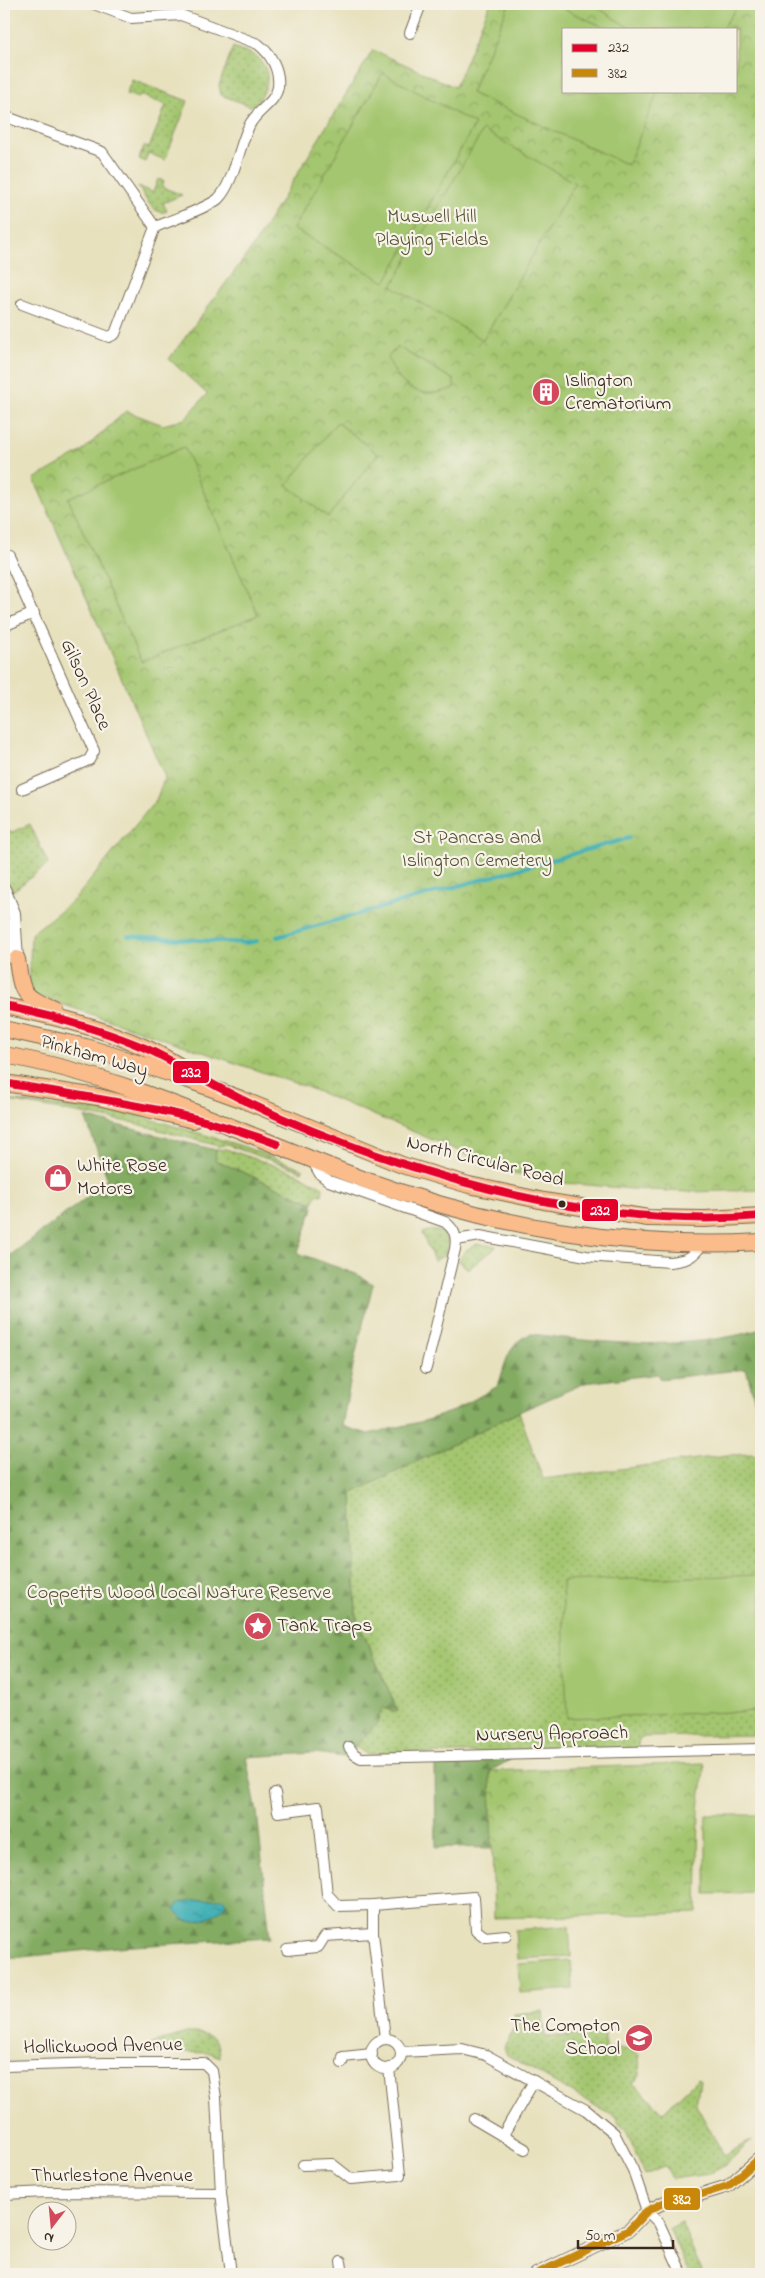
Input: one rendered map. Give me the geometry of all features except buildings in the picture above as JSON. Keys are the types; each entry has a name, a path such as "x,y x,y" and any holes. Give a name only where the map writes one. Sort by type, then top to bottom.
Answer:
{"highway":[{"path":"9,959 22,989 28,997 108,1035"},
{"path":"4,1006 55,1018 147,1048 240,1099"},
{"name":"Pinkham Way","path":"4,1028 94,1050 240,1099"},
{"name":"Pinkham Way","path":"4,1055 48,1064 127,1086 256,1136"},
{"path":"7,1083 130,1104 256,1136 312,1160 430,1202 496,1219 605,1237 703,1243 761,1242"},
{"name":"North Circular Road","path":"240,1099 402,1165 469,1185 544,1201 648,1218 704,1219 761,1216"}],"street":[{"path":"22,304 109,337 115,334 155,227 216,200 224,191 249,125 256,114 273,100 278,87 278,74 269,52 258,44 181,16 131,18 94,4"},
{"path":"410,33 420,4"},
{"path":"4,116 102,152 155,227"},
{"name":"Gilson Place","path":"7,555 34,612 94,751 89,760 22,789"},
{"path":"4,626 34,612"},
{"path":"4,889 10,901 16,924 9,959"},
{"path":"312,1160 320,1174 329,1181 445,1222 453,1228 456,1240 426,1368"},
{"path":"456,1240 480,1236 586,1256 670,1262 682,1261 695,1255 703,1243"},
{"name":"Nursery Approach","path":"349,1747 354,1754 361,1758 761,1749"},
{"path":"275,1793 278,1812 318,1807 327,1894 338,1906 474,1897 476,1930 485,1936 506,1935"},
{"path":"373,1905 373,1933 386,2039"},
{"path":"287,1950 318,1947 325,1936 373,1933"},
{"path":"386,2039 394,2041 401,2052 398,2063 388,2068 378,2066 372,2054 375,2044 386,2039"},
{"path":"401,2052 462,2049 486,2055 586,2110 614,2133 633,2170 647,2211 659,2223 682,2274"},
{"path":"342,2063 343,2057 372,2054"},
{"name":"Hollickwood Avenue","path":"4,2066 204,2063 212,2071 216,2098 221,2193"},
{"path":"303,2165 332,2164 351,2179 400,2175 388,2068"},
{"path":"502,2135 534,2081"},
{"path":"474,2118 525,2149"},
{"path":"536,2274 629,2230 647,2211 667,2201 686,2199 728,2186 761,2157"},
{"name":"Thurlestone Avenue","path":"4,2194 48,2192 221,2193"},
{"path":"221,2193 231,2274"},
{"path":"341,2262 342,2274"}],"green space":[{"name":"St Pancras and Islington Cemetery","path":"490,4 761,4 761,1190 688,1192 632,1189 565,1183 514,1174 309,1088 29,993 31,934 75,899 156,800 165,777 34,479 81,452 126,411 163,425 185,419 207,394 169,359 252,248 373,50 455,87"},
{"path":"509,4 553,4 606,28 562,28 562,92 658,92 628,165 471,93"},
{"path":"592,4 739,4 723,28 629,28"},
{"path":"233,47 255,56 265,68 267,82 262,95 253,107 221,95 219,85"},
{"path":"383,73 475,124 385,282 293,229"},
{"path":"132,80 188,101 165,160 148,153 145,162 139,159 144,146 149,148 166,105 140,95 138,98 126,94"},
{"name":"Muswell Hill Playing Fields","path":"483,130 575,183 483,340 392,286"},
{"path":"158,179 164,181 162,187 182,195 163,203 167,211 162,212 150,205 138,187 153,192"},
{"path":"398,347 454,380 454,388 431,393 413,389 405,384 398,377 388,357"},
{"path":"337,422 378,454 328,517 287,485"},
{"path":"184,447 258,615 141,662 68,498"},
{"path":"4,820 10,833 30,824 48,864 13,891 4,876"},
{"path":"4,1100 137,1115 242,1146 304,1169 302,1171 227,1145 218,1146 134,1123"},
{"name":"Coppetts Wood Local Nature Reserve","path":"85,1117 216,1150 215,1160 313,1203 298,1253 356,1274 373,1284 355,1356 342,1426 368,1434 424,1421 453,1411 498,1386 513,1348 524,1337 532,1334 589,1341 647,1344 705,1340 761,1329 761,1424 746,1369 661,1379 658,1374 585,1383 519,1412 352,1493 356,1617 398,1712 382,1708 377,1724 344,1757 315,1753 246,1757 257,1812 270,1938 117,1947 4,1959 4,1260 102,1186 107,1177"},
{"path":"226,1149 297,1173 323,1187 322,1195 317,1194 313,1203 215,1160 216,1150"},
{"path":"431,1230 443,1232 448,1244 445,1255 434,1261 422,1233"},
{"path":"478,1244 496,1246 468,1269 459,1261 466,1250"},
{"path":"519,1412 543,1479 727,1455 754,1454 761,1460 761,1735 642,1737 639,1740 636,1751 366,1754 355,1746 377,1724 382,1708 398,1711 356,1617 352,1493"},
{"path":"761,1575 761,1711 567,1718 562,1581"},
{"path":"510,1760 490,1771 492,1848 436,1847 435,1763"},
{"path":"705,1763 699,1809 697,1913 494,1918 490,1771"},
{"path":"706,1815 761,1815 761,1893 706,1894"},
{"path":"569,1926 571,1956 517,1959 515,1930"},
{"path":"571,1960 573,1989 520,1993 518,1964"},
{"path":"543,2011 545,2037 605,2033 605,2049 634,2049 639,2055 640,2076 633,2083 663,2112 698,2078 700,2080 696,2105 724,2155 751,2141 725,2165 710,2174 672,2179 666,2166 645,2175 626,2130 615,2117 507,2055 504,2047 515,2025 514,2014"},
{"path":"186,2033 211,2036 218,2044 220,2057 212,2053 130,2051"},
{"path":"681,2222 703,2274 689,2274 669,2228"}],"water":[{"path":"224,1899 226,1904 218,1912 203,1920 186,1921 175,1910 178,1903"}],"waterway":[{"path":"277,937 629,838"},
{"path":"128,936 246,943 257,941"}],"transit line":[{"name":"232","path":"4,1006 76,1024 128,1041 284,1119 397,1162 457,1180 518,1196 579,1208 641,1215 702,1218 761,1216"},
{"name":"232","path":"4,1083 108,1100 177,1114 277,1144"},
{"name":"382","path":"536,2274 629,2230 647,2211 667,2201 686,2199 728,2186 761,2157"}],"place":[{"name":"Islington Crematorium","path":"546,392"},
{"name":"White Rose Motors","path":"58,1178"},
{"name":"Tank Traps","path":"258,1626"},
{"name":"The Compton School","path":"639,2038"}]}
